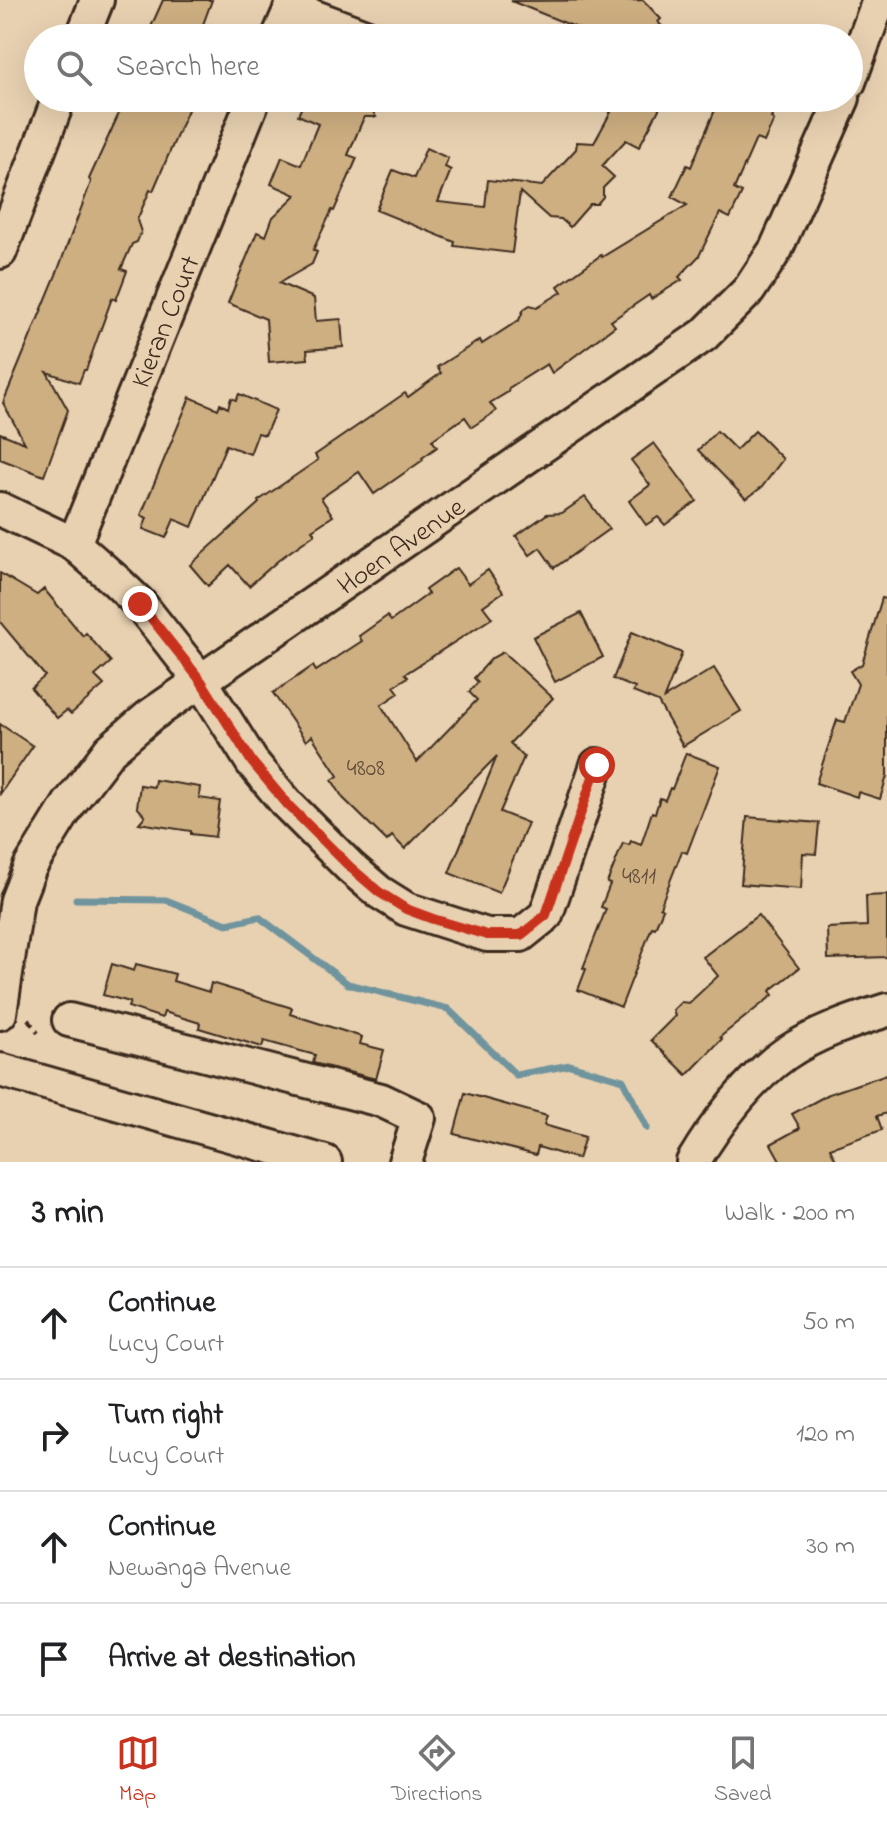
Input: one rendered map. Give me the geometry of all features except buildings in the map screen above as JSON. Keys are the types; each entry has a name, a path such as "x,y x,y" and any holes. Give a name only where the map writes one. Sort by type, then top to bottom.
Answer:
{"street":[{"path":"88,24 97,0"},
{"path":"863,44 879,0"},
{"path":"284,24 291,8 333,24"},
{"path":"0,252 54,112"},
{"name":"Kieran Court","path":"74,544 248,112"},
{"name":"Hoen Avenue","path":"13,1015 17,900 48,834 110,750 151,715 704,335 749,290 776,249 837,112"},
{"path":"0,509 74,544 140,604 201,681 252,762 288,805 350,867 379,892 406,909 487,935 521,935 546,915 597,765"},
{"path":"693,1162 709,1135 739,1097 784,1055 845,1023 887,1010"},
{"path":"69,1020 381,1100 419,1118 405,1162"},
{"path":"0,1070 325,1162"}],"path":[{"path":"13,1015 38,1033"}],"waterway":[{"path":"76,899 166,900 227,924 259,917 348,984 448,1009 516,1075 570,1065 623,1080 647,1128"}],"route":[{"path":"140,604 201,681 252,762 288,805 379,892 406,909 433,919 487,935 521,935 546,915 597,765"}]}
